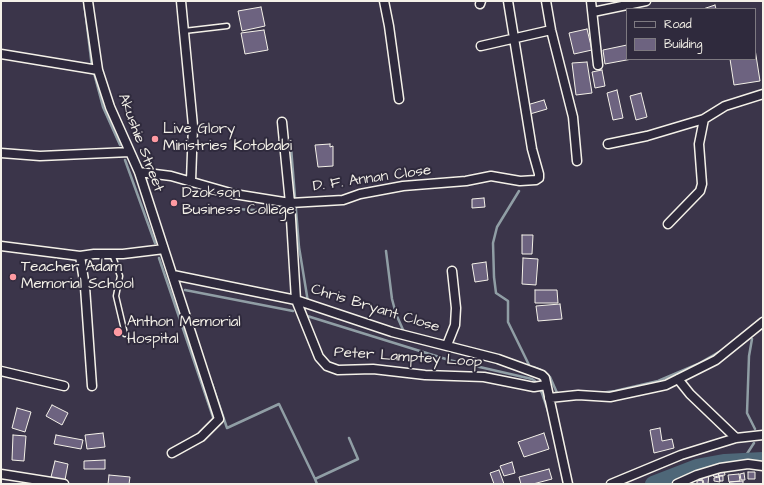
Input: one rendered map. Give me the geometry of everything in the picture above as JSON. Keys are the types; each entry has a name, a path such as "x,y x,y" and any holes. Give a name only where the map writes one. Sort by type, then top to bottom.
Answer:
{"street":[{"name":"Akushie Street","path":"88,1 98,70 110,107 139,172 173,274 218,419 201,438 172,453"},
{"path":"181,1 193,126 191,181"},
{"path":"384,1 399,99"},
{"path":"508,1 514,39"},
{"path":"546,1 551,30 573,117 577,161"},
{"path":"591,1 598,65"},
{"path":"593,12 646,1"},
{"path":"481,46 551,30"},
{"name":"D. F. Annan Close","path":"139,172 171,176 234,194 290,203 343,200 360,194 403,186 466,181 491,176 520,181 539,178 532,149 514,39"},
{"path":"1,54 98,70"},
{"path":"608,144 647,136 704,119 725,106 763,94"},
{"path":"668,224 700,191 702,184 699,144 704,119"},
{"name":"Peter Lamptey Loop","path":"282,122 290,203 296,300 317,351 327,366 338,370 373,369 426,375 484,377 534,387 546,385"},
{"path":"1,153 40,156 130,152"},
{"path":"1,246 80,256 123,254 164,249"},
{"path":"80,256 85,287 92,386"},
{"path":"446,346 455,325 456,308 452,271"},
{"name":"Chris Bryant Close","path":"173,274 296,300 392,332 498,359 542,375 545,378 546,385"},
{"path":"549,398 578,395 610,397 646,390 678,379 722,356 763,322"},
{"path":"1,371 64,386"},
{"path":"678,379 690,394 736,438"},
{"path":"546,385 568,484"},
{"path":"611,484 681,455 736,438 763,435"},
{"path":"677,484 697,475 720,468 748,464 763,466"},
{"path":"1,474 64,484"}],"lane":[{"path":"184,31 227,26"},
{"path":"111,254 120,276 116,296 124,334"}],"building":[{"path":"715,5 716,8 706,8"},
{"path":"261,7 265,26 242,31 238,11"},
{"path":"587,29 592,50 574,54 569,33"},
{"path":"264,30 268,50 245,54 241,33"},
{"path":"626,45 627,60 605,64 603,50"},
{"path":"756,55 760,81 734,85 730,60 756,60"},
{"path":"587,62 592,93 576,95 572,63"},
{"path":"602,70 605,86 595,88 592,72"},
{"path":"617,90 623,118 613,120 607,93"},
{"path":"641,93 647,117 636,120 630,96"},
{"path":"544,100 547,109 530,114 527,105"},
{"path":"330,144 330,147 333,146 333,166 318,167 315,145"},
{"path":"484,198 485,207 472,208 472,199"},
{"path":"522,235 533,235 532,254 522,254"},
{"path":"523,258 538,259 536,285 522,284"},
{"path":"486,262 488,280 475,282 472,264"},
{"path":"535,290 557,290 558,303 535,303"},
{"path":"560,304 562,319 538,321 536,306"},
{"path":"52,405 68,413 62,425 46,416"},
{"path":"17,408 31,412 25,432 12,428"},
{"path":"660,428 662,441 672,439 674,448 654,453 650,430"},
{"path":"103,433 105,447 87,449 85,435"},
{"path":"544,433 549,449 524,457 518,442"},
{"path":"13,435 26,436 24,461 12,460"},
{"path":"56,435 83,440 81,449 54,444"},
{"path":"105,460 105,469 84,469 84,461"},
{"path":"55,461 68,464 65,480 51,477"},
{"path":"512,462 515,473 504,476 500,466"},
{"path":"549,469 552,479 533,484 521,484 519,477"},
{"path":"499,470 504,484 494,484 490,473"},
{"path":"724,470 725,475 719,476 718,471"},
{"path":"748,472 755,472 755,479 748,479"},
{"path":"718,473 719,476 714,477 713,474"},
{"path":"744,473 745,480 741,480 740,474"},
{"path":"709,474 708,484 704,484 703,480 698,480 697,478"},
{"path":"739,474 740,481 729,482 728,475"},
{"path":"109,475 130,477 129,484 108,484"},
{"path":"719,476 723,476 723,481 720,481"},
{"path":"719,477 720,482 714,481 714,478"},
{"path":"702,480 703,484 697,484 697,481"},
{"path":"743,481 743,484 728,484 730,482"}],"waterway":[{"path":"84,1 92,67"},
{"path":"94,73 103,107 120,145"},
{"path":"291,147 299,247 308,302"},
{"path":"125,160 155,243"},
{"path":"519,191 497,227 493,243 494,277 496,293 508,301 508,322 530,367"},
{"path":"235,209 274,211 284,215 288,223"},
{"path":"386,251 392,299 396,314 404,332"},
{"path":"159,258 214,420"},
{"path":"185,290 293,311"},
{"path":"304,315 449,360 532,379 535,381 542,393 549,414"},
{"path":"752,339 749,356 747,413 755,429"},
{"path":"600,393 658,381 698,364 719,352"},
{"path":"533,367 541,370 550,377 558,395"},
{"path":"212,384 227,428 279,404 315,479"},
{"path":"566,393 579,391"},
{"path":"317,484 315,479 358,459 349,438"},
{"path":"743,460 754,443"},
{"path":"653,484 697,467 725,462 763,460"}],"place":[{"name":"Live Glory Ministries Kotobabi","path":"155,139"},
{"name":"Dzokson Business College","path":"174,203"},
{"name":"Teacher Adam Memorial School","path":"13,277"},
{"name":"Anthon Memorial Hospital","path":"118,332"}]}
